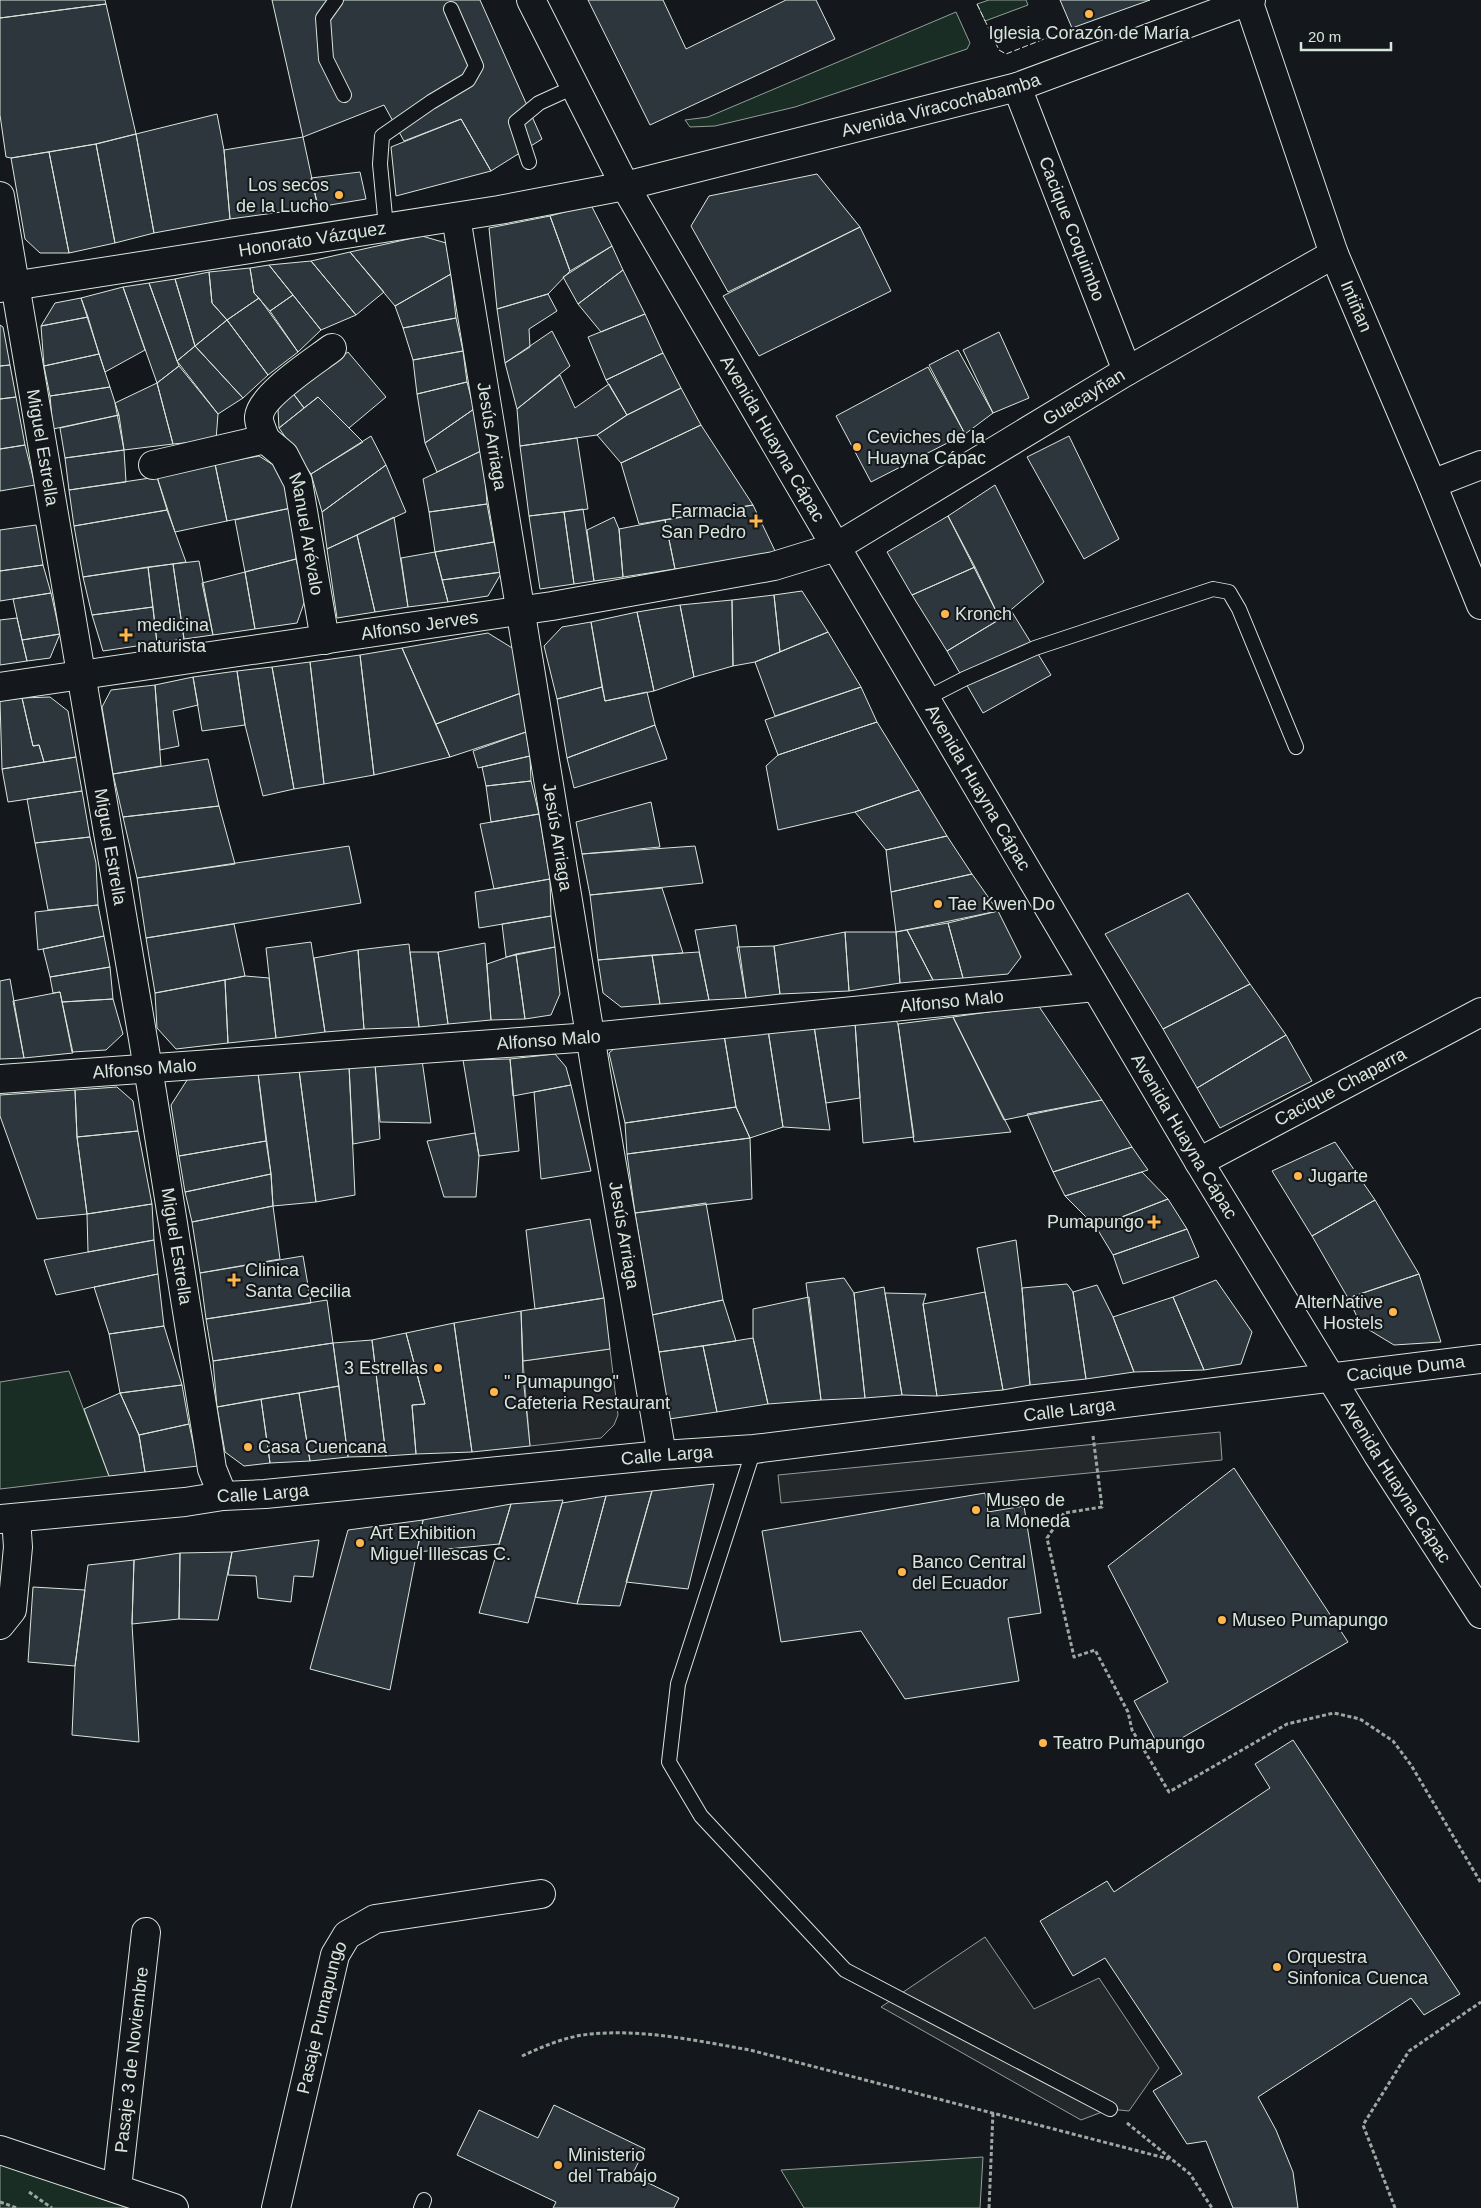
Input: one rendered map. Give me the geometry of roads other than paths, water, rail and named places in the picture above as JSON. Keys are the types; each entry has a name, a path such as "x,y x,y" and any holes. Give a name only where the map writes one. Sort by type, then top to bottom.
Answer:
{"street":[{"name":"Avenida Huayna Cápac","path":"531,0 625,186 925,699 1199,1162 1331,1379 1481,1614"},
{"name":"Avenida Viracochabamba","path":"625,186 1017,87 1249,0"},
{"name":"Intiñan","path":"1249,0 1334,254 1432,484 1481,605"},
{"name":"Cacique Coquimbo","path":"1017,87 1127,372"},
{"name":"Honorato Vázquez","path":"8,286 456,217 625,186"},
{"name":"Miguel Estrella","path":"0,196 8,286 82,677 148,1068 212,1469 223,1496"},
{"name":"Jesús Arriaga","path":"456,217 662,1455"},
{"name":"Guacayñan","path":"836,547 1127,372 1334,254"},
{"path":"153,465 265,439 259,417 264,405 274,393 332,348"},
{"name":"Manuel Arévalo","path":"265,439 284,456 298,482 325,640"},
{"path":"1432,484 1481,465"},
{"name":"Alfonso Jerves","path":"0,687 82,677 522,610 774,566 836,547"},
{"name":"Alfonso Malo","path":"0,1079 591,1037 1095,987"},
{"name":"Cacique Chaparra","path":"1199,1162 1481,1012"},
{"name":"Cacique Duma","path":"1331,1379 1481,1359"},
{"name":"Calle Larga","path":"8,1519 185,1502 223,1496 275,1493 662,1455 754,1448 1331,1379"},
{"path":"0,1626 12,1610 18,1547 8,1519"},
{"name":"Pasaje Pumapungo","path":"276,2208 335,1956 347,1935 375,1919 541,1894"},
{"name":"Pasaje 3 de Noviembre","path":"117,2188 146,1932"},
{"path":"0,2150 174,2208"}],"lane":[{"path":"336,0 323,18 326,59 344,95"},
{"path":"386,227 380,164 382,136 431,102 468,80 476,66 451,9"},
{"path":"529,162 516,122 539,104 574,87"},
{"path":"925,699 1035,648 1213,589 1229,592 1239,609 1296,747"},
{"path":"754,1448 678,1684 669,1762 701,1816 845,1970 1110,2109"}],"place":[{"name":"Iglesia Corazón de María","path":"1089,14"},
{"name":"Los secos de la Lucho","path":"339,195"},
{"name":"Ceviches de la Huayna Cápac","path":"857,447"},
{"name":"Farmacia San Pedro","path":"756,521"},
{"name":"Kronch","path":"945,614"},
{"name":"medicina naturista","path":"126,635"},
{"name":"Tae Kwen Do","path":"938,904"},
{"name":"Jugarte","path":"1298,1176"},
{"name":"Pumapungo","path":"1154,1222"},
{"name":"Clinica Santa Cecilia","path":"234,1280"},
{"name":"AlterNative Hostels","path":"1393,1312"},
{"name":"3 Estrellas","path":"438,1368"},
{"name":"\" Pumapungo\" Cafeteria Restaurant","path":"494,1392"},
{"name":"Casa Cuencana","path":"248,1447"},
{"name":"Museo de la Moneda","path":"976,1510"},
{"name":"Art Exhibition Miguel Illescas C.","path":"360,1543"},
{"name":"Banco Central del Ecuador","path":"902,1572"},
{"name":"Museo Pumapungo","path":"1222,1620"},
{"name":"Teatro Pumapungo","path":"1043,1743"},
{"name":"Orquestra Sinfonica Cuenca","path":"1277,1967"},
{"name":"Ministerio del Trabajo","path":"558,2165"}]}
